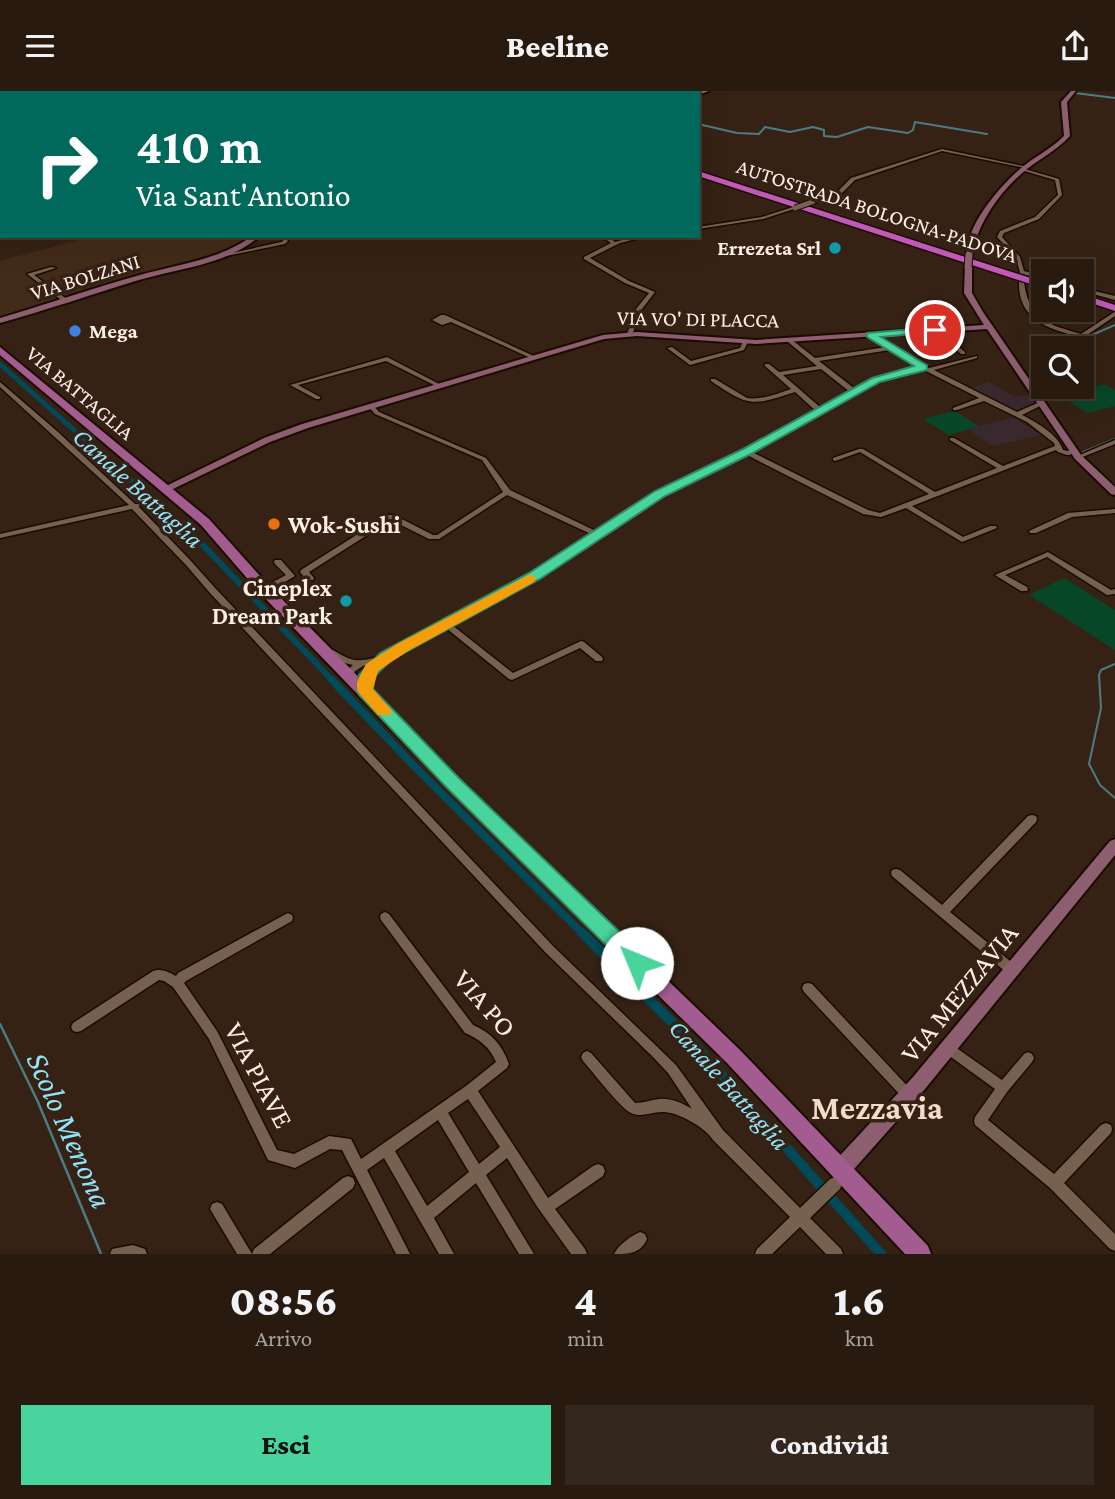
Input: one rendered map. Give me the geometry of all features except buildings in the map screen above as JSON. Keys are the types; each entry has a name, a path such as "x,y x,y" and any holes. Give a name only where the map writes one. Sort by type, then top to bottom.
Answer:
{"highway":[{"name":"AUTOSTRADA BOLOGNA-PADOVA","path":"700,172 1031,278"},
{"path":"1094,298 1115,306"}],"main road":[{"path":"1073,91 1064,102 1067,136 1024,168 972,235 968,293 1041,402 1071,454 1115,492"},
{"name":"VIA VO' DI PLACCA","path":"155,479 185,479 285,433 603,337 633,332 745,342 790,341 989,327"},
{"name":"VIA BATTAGLIA","path":"0,350 205,522 265,590 326,651 354,669 365,691 453,783 734,1058 837,1177 920,1254"},
{"path":"171,492 185,479"}],"street":[{"path":"700,228 763,218 795,208 845,190 853,179 942,150 1024,168 1056,179 1059,195 1037,218 1002,232 999,237 1018,257 1022,272 1031,276"},
{"name":"VIA BOLZANI","path":"221,256 253,238"},
{"name":"VIA BOLZANI","path":"0,321 221,256 282,243 286,241 285,238"},
{"path":"606,238 614,243"},
{"path":"633,332 639,309 652,296 652,292 586,259 614,243 637,238"},
{"path":"53,268 30,274 66,301"},
{"path":"1021,283 1024,303 1037,320 1082,336 1115,314"},
{"path":"1094,295 1115,298"},
{"path":"451,320 535,358"},
{"path":"935,330 963,353"},
{"path":"870,335 925,369 1017,415 1071,454"},
{"path":"790,341 854,392"},
{"path":"670,348 690,363 739,350 745,342"},
{"path":"813,360 891,348"},
{"path":"365,691 365,682 371,668 386,657 534,576 660,494 747,452 876,380 975,357"},
{"path":"318,398 293,386 387,359 440,386"},
{"path":"767,365 820,411"},
{"path":"778,374 821,367"},
{"path":"713,380 744,401 754,403 795,390"},
{"path":"0,384 136,506 549,949 657,1053 686,1088 715,1131"},
{"path":"955,409 983,398"},
{"path":"1017,415 1049,399"},
{"path":"371,406 377,413 484,459 490,464 497,483 507,492 597,534"},
{"path":"952,439 1000,468"},
{"path":"747,452 873,514 881,515 1044,453 1071,454 1115,442"},
{"path":"835,459 861,450 934,494"},
{"path":"310,578 304,572 391,517 432,537 439,537 507,492"},
{"path":"906,505 961,540 993,528"},
{"path":"0,536 136,506"},
{"path":"1033,531 1071,515 1115,511"},
{"path":"1024,589 999,575 1048,554 1110,593 1115,591"},
{"path":"265,590 291,576 278,562"},
{"path":"446,624 512,677 581,644 599,659"},
{"path":"354,669 386,657"},
{"path":"354,669 371,668"},
{"path":"943,912 1032,819"},
{"name":"VIA MEZZAVIA","path":"762,1254 804,1215 908,1095 1115,845"},
{"path":"896,873 1011,969"},
{"name":"VIA PO","path":"385,917 469,1029 487,1036 500,1054 503,1064 470,1090"},
{"path":"77,1027 156,975 166,976 177,983 182,977 288,918"},
{"name":"VIA PIAVE","path":"177,983 219,1045 273,1155 295,1161 329,1142 339,1141 346,1144 403,1254"},
{"path":"808,988 908,1095"},
{"path":"948,1048 1003,1088"},
{"path":"587,1057 631,1107 638,1110 657,1104 676,1105 715,1131 804,1215 836,1254"},
{"path":"1028,1058 980,1121 1055,1184 1115,1244"},
{"path":"359,1168 470,1090 580,1254"},
{"path":"440,1112 527,1254"},
{"path":"1055,1184 1106,1129"},
{"path":"425,1216 508,1149"},
{"path":"387,1150 447,1254"},
{"path":"546,1207 598,1171"},
{"path":"259,1254 348,1183"},
{"path":"217,1209 245,1254"},
{"path":"621,1254 640,1239"},
{"path":"117,1254 141,1254"}],"shaded area":[{"path":"86,238 249,238 218,254 93,289 0,320 0,261"},
{"path":"988,382 1016,397 1029,395 1023,386 1037,403 1016,413 978,395 979,392 972,388"},
{"path":"1013,417 1041,435 992,446 968,429"}],"green space":[{"path":"1104,384 1115,390 1115,406 1087,413 1066,399 1094,399 1094,387"},
{"path":"955,411 979,426 949,435 923,419"},
{"path":"1064,578 1115,610 1115,650 1029,595"}],"waterway":[{"path":"1075,93 1115,98"},
{"path":"700,124 737,133 759,134 765,127 790,132 813,127 824,130 824,136 837,137 868,127 908,133 913,130 915,122 987,134"},
{"path":"1090,336 1115,325"},
{"name":"Canale Battaglia","path":"0,364 129,479"},
{"path":"1081,453 1115,439"},
{"path":"1102,475 1115,485"},
{"name":"Canale Battaglia","path":"127,477 200,542 333,681"},
{"path":"1115,664 1101,670 1099,675 1101,708 1089,764 1100,785 1115,798"},
{"name":"Canale Battaglia","path":"331,679 584,935"},
{"name":"Canale Battaglia","path":"582,933 695,1045 881,1254"},
{"name":"Scolo Menona","path":"0,1024 38,1102 101,1254"}],"slow traffic":[{"path":"384,711 365,691 365,682 371,668 402,647 529,579"}],"place":[{"name":"Errezeta Srl","path":"835,248"},
{"name":"Mega","path":"75,331"},
{"name":"Wok-Sushi","path":"274,524"},
{"name":"Cineplex Dream Park","path":"346,601"}],"district":[{"name":"Mezzavia","path":"877,1107"}],"route":[{"path":"637,963 453,783 365,691 367,675 371,668 386,657 534,576 660,494 747,452 876,380 923,367 870,335 935,330"}]}
